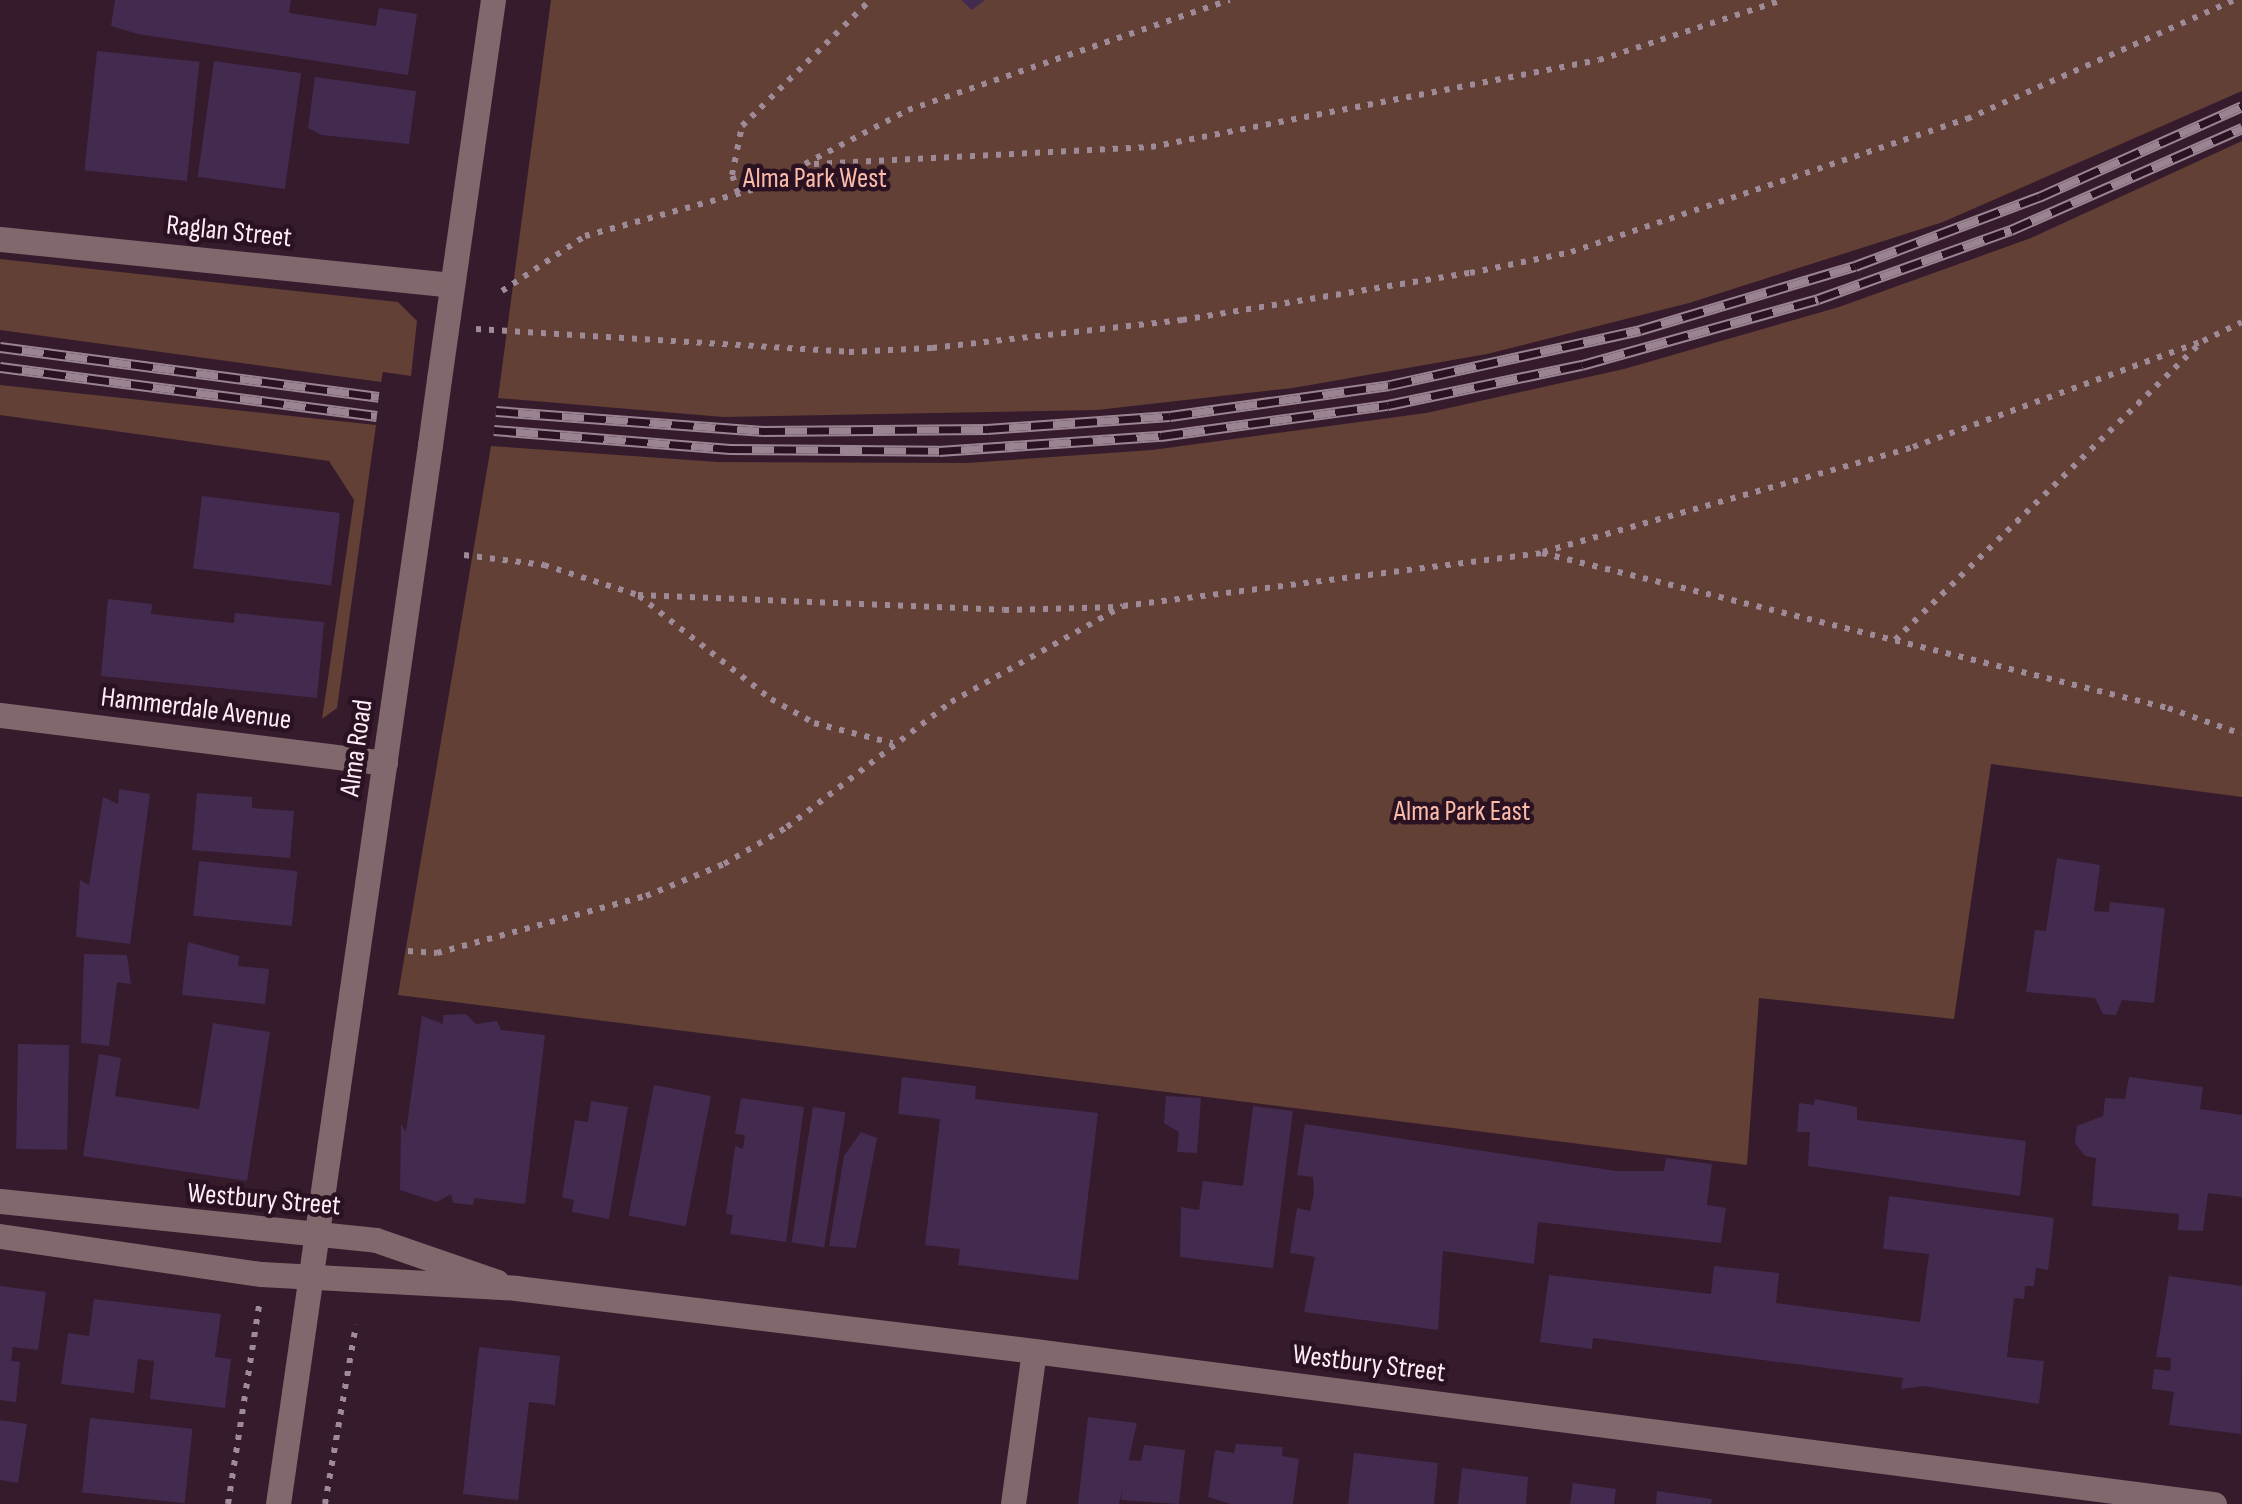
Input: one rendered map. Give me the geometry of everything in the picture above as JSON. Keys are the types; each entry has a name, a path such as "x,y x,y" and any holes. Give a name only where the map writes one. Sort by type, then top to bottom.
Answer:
{"street":[{"name":"Alma Road","path":"278,1504 493,0"},
{"name":"Raglan Street","path":"0,239 452,285"},
{"name":"Hammerdale Avenue","path":"0,715 385,763"},
{"name":"Westbury Street","path":"0,1200 376,1240 516,1288"},
{"name":"Westbury Street","path":"0,1236 420,1288 516,1288 2214,1504"},
{"path":"1013,1504 1034,1351"}],"path":[{"path":"738,193 732,174 742,126 870,0"},
{"path":"502,291 585,236 738,193 814,164 908,110 1230,0"},
{"path":"814,164 1151,147 1599,60 1782,0"},
{"path":"446,326 727,346 916,349 1182,320 1470,273 1571,252 1967,119 2234,0"},
{"path":"464,555 544,565 638,595 1020,611 1123,606 1542,553 1914,447 2203,341 2242,322"},
{"path":"1894,641 2203,341"},
{"path":"1542,553 2168,708 2242,734"},
{"path":"638,595 771,699 829,728 893,743"},
{"path":"408,951 437,953 646,896 724,864 787,827 951,702 1123,606"},
{"path":"228,1504 260,1298"},
{"path":"326,1504 356,1325"}],"green space":[{"name":"Alma Park West","path":"551,0 2242,0 2242,91 1943,222 1689,303 1487,354 1293,388 1097,410 723,417 498,398"},
{"name":"Alma Park East","path":"2242,141 2242,797 1991,764 1954,1019 1759,998 1747,1165 398,995 491,446 718,462 967,463 1152,450 1426,413 1624,369 1839,307 2031,238"},
{"path":"0,259 398,302 417,321 411,376 383,372 381,382 0,330"},
{"path":"0,385 376,425 337,708 322,719 354,500 329,461 0,415"}],"building":[{"path":"115,0 291,0 289,13 376,26 379,8 417,14 408,75 138,34 111,26"},
{"path":"961,0 985,0 972,10"},
{"path":"97,51 199,62 187,181 84,170"},
{"path":"214,61 301,73 285,189 198,177"},
{"path":"315,77 416,91 409,144 321,135 308,128"},
{"path":"202,496 340,513 331,585 193,568"},
{"path":"108,599 152,604 151,614 234,623 235,613 324,622 317,698 101,676"},
{"path":"119,789 150,794 130,944 76,937 80,880 89,885 103,797 118,804"},
{"path":"197,793 252,797 252,808 294,811 290,858 192,850"},
{"path":"2057,858 2100,865 2094,911 2109,912 2110,902 2165,908 2154,1003 2122,1000 2116,1015 2103,1014 2095,998 2026,992 2035,930 2046,931"},
{"path":"199,861 297,871 292,926 193,916"},
{"path":"188,942 239,956 238,966 269,969 265,1004 182,995"},
{"path":"84,954 127,955 131,984 117,982 109,1046 81,1043"},
{"path":"466,1014 476,1024 497,1021 501,1030 545,1035 525,1204 474,1198 473,1205 453,1203 451,1194 437,1202 400,1190 401,1124 406,1132 422,1016 443,1024 443,1015"},
{"path":"213,1023 270,1032 247,1181 83,1156 99,1054 121,1058 115,1096 199,1109"},
{"path":"18,1044 69,1045 67,1150 16,1149"},
{"path":"902,1077 976,1086 975,1099 1098,1113 1078,1280 958,1265 960,1249 925,1245 940,1119 898,1114"},
{"path":"2129,1077 2203,1087 2200,1109 2242,1115 2242,1197 2208,1193 2203,1231 2178,1230 2179,1214 2092,1206 2096,1158 2085,1156 2075,1143 2077,1126 2103,1116 2105,1098 2125,1099"},
{"path":"654,1085 711,1096 686,1227 629,1216"},
{"path":"1166,1096 1201,1098 1197,1153 1177,1152 1179,1132 1164,1123"},
{"path":"741,1098 804,1107 786,1242 730,1234 733,1215 726,1214 735,1146 743,1149 745,1135 735,1134"},
{"path":"1815,1099 1857,1107 1857,1120 2026,1141 2020,1196 1808,1166 1810,1132 1797,1132 1799,1103 1814,1105"},
{"path":"591,1101 628,1107 609,1219 572,1212 574,1200 562,1197 575,1120 588,1122"},
{"path":"1253,1106 1293,1111 1273,1268 1180,1257 1181,1207 1199,1210 1203,1181 1243,1186"},
{"path":"813,1107 846,1112 824,1247 792,1242"},
{"path":"1305,1124 1616,1171 1664,1171 1666,1158 1712,1164 1707,1205 1726,1208 1721,1243 1538,1222 1534,1264 1443,1251 1438,1330 1304,1312 1315,1257 1290,1253 1297,1208 1310,1211 1314,1193 1313,1177 1297,1175"},
{"path":"861,1132 877,1138 856,1248 829,1246 844,1156"},
{"path":"1889,1196 2054,1218 2048,1270 2036,1268 2034,1286 2025,1286 2024,1299 2014,1298 2007,1357 2044,1361 2039,1404 1923,1386 1901,1389 1903,1378 1593,1338 1592,1349 1540,1342 1549,1275 1711,1294 1714,1266 1779,1273 1776,1303 1920,1322 1929,1254 1883,1249"},
{"path":"2169,1276 2242,1286 2241,1434 2169,1425 2174,1392 2152,1389 2154,1369 2170,1371 2171,1358 2156,1357"},
{"path":"0,1286 46,1292 38,1350 13,1347 11,1361 20,1362 16,1402 0,1400"},
{"path":"94,1299 221,1314 215,1357 231,1359 225,1408 150,1399 154,1361 138,1359 134,1393 61,1384 68,1333 89,1336"},
{"path":"479,1347 560,1356 555,1405 529,1402 518,1500 463,1494"},
{"path":"1088,1417 1137,1423 1119,1504 1078,1504"},
{"path":"90,1418 192,1429 185,1503 82,1493"},
{"path":"0,1420 27,1424 18,1483 0,1480"},
{"path":"1236,1444 1283,1447 1282,1456 1299,1459 1293,1504 1231,1504 1208,1497 1215,1450 1234,1453"},
{"path":"1144,1445 1185,1450 1179,1504 1121,1500 1126,1460 1141,1461"},
{"path":"1354,1453 1438,1463 1434,1504 1348,1504"},
{"path":"1462,1468 1528,1477 1526,1504 1458,1504"},
{"path":"1573,1483 1616,1489 1614,1504 1570,1504"},
{"path":"1657,1491 1712,1499 1711,1504 1656,1504"}],"railway":[{"path":"496,411 763,431 987,429 1170,416 1390,385 1640,330 1855,266 2039,197 2242,106"},
{"path":"494,430 730,449 939,451 1161,436 1388,405 1582,365 1818,299 2011,230 2242,128"},
{"path":"0,347 379,397"},
{"path":"0,367 377,416"}]}
